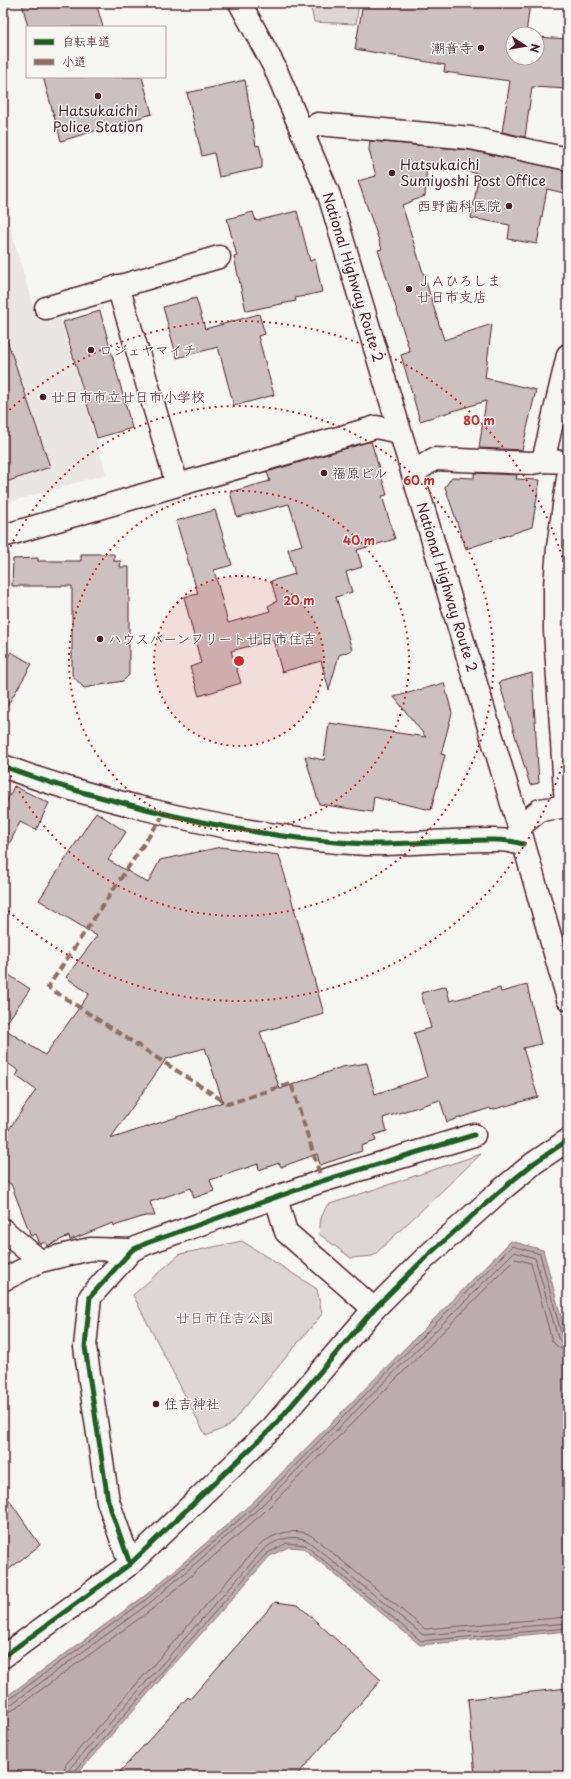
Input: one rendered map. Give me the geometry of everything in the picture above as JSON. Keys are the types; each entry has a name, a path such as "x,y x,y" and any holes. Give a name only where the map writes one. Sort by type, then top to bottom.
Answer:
{"main road":[{"name":"National Highway Route 2","path":"240,3 275,68 329,195 399,432 414,473 568,999"},
{"path":"302,132 318,124 471,138 568,159"},
{"path":"46,308 218,257"},
{"path":"118,286 178,484"},
{"path":"543,461 568,355"},
{"path":"3,536 376,427 399,432"},
{"path":"414,473 434,458 532,463 543,461 568,462"},
{"path":"3,766 44,782 198,822 312,840 368,844 497,840 521,835 540,810 567,806 555,631 554,586 568,477"},
{"path":"130,1564 108,1501 85,1347 90,1297 132,1250 147,1243 322,1182 474,1134"},
{"path":"3,1657 130,1564 273,1427 374,1309 425,1258 534,1162 568,1140"},
{"path":"276,1198 286,1232 374,1309"},
{"path":"3,1230 40,1261"},
{"path":"3,1280 40,1261 90,1249 132,1250"}],"shaded area":[{"name":"廿日市市立廿日市小学校","path":"3,203 37,320 59,315 106,474 3,504"}],"green space":[{"path":"310,3 359,3 356,24 314,22"},
{"path":"481,1154 373,1256 351,1258 319,1234 321,1218 327,1205"},
{"name":"廿日市住吉公園","path":"242,1241 317,1289 322,1314 229,1426 206,1436 133,1295 180,1254"}],"water":[{"path":"511,1241 543,1250 568,1342 568,1631 420,1645 303,1548 288,1547 270,1556 75,1776 3,1776 3,1699 146,1595 252,1503"}],"building":[{"path":"22,3 96,3 103,26 28,26"},
{"name":"潮音寺","path":"363,3 530,3 527,26 505,26 505,66 545,66 545,38 568,39 568,89 532,87 525,137 502,132 510,81 444,72 445,65 355,49"},
{"name":"Hatsukaichi Police Station","path":"43,78 142,78 152,114 61,141"},
{"path":"245,80 256,146 259,145 262,158 262,168 219,177 214,153 202,156 187,93"},
{"path":"370,141 469,150 568,171 568,194 547,189 537,244 508,239 510,225 471,218 479,174 427,162 425,196 402,205 444,340 492,324 485,378 536,390 522,450 479,448 486,401 420,421 401,355 410,352 378,250 382,249 358,181 376,176 369,150"},
{"path":"297,211 310,261 315,259 322,292 295,298 296,301 246,311 234,257 237,256 227,219 253,212 256,221"},
{"path":"196,298 205,329 259,314 265,334 258,336 274,395 234,406 218,347 177,358 163,307"},
{"path":"100,311 132,428 97,438 63,322"},
{"name":"廿日市市立廿日市小学校","path":"7,340 50,467 3,483 3,341"},
{"path":"371,441 387,495 382,496 395,539 357,550 362,567 346,572 352,592 336,597 352,650 339,655 329,690 321,661 282,672 273,640 231,651 241,683 199,696 190,667 201,663 184,597 198,594 176,521 215,510 232,565 214,570 228,623 270,611 268,606 277,601 271,581 295,574 288,549 302,545 289,504 237,517 230,492 270,481 267,472"},
{"path":"474,473 517,475 516,479 540,480 532,527 466,549 445,487 452,477 474,478"},
{"name":"ハウスバーンフリート廿日市住吉","path":"81,554 114,554 114,561 121,561 120,567 129,567 129,675 123,681 84,688 72,675 72,586 12,586 13,559 38,558 38,561 81,561"},
{"path":"11,652 32,664 3,713 3,664"},
{"path":"532,673 539,783 530,785 499,682"},
{"path":"444,683 452,713 441,754 445,755 431,810 374,797 372,812 319,804 305,756 324,760 329,723 426,737 394,697"},
{"path":"14,786 49,803 36,830 20,822 3,857 3,809"},
{"path":"96,812 126,832 108,860 148,883 160,860 221,847 279,855 324,1014 260,1032 280,1089 342,1067 367,1063 375,1094 427,1077 414,1033 431,1028 421,993 446,986 450,1001 500,988 501,992 527,985 541,1044 523,1048 538,1097 491,1110 490,1108 447,1122 440,1100 383,1118 387,1131 374,1135 376,1141 361,1146 362,1151 320,1165 317,1154 281,1167 279,1163 259,1170 258,1164 210,1180 214,1191 194,1198 191,1188 150,1202 155,1216 145,1216 114,1226 113,1223 70,1240 69,1236 47,1246 45,1242 40,1244 36,1234 31,1236 11,1184 3,1180 3,1138 36,1090 16,1076 19,1071 3,1060 3,1028 45,1055 89,994 66,977 97,936 39,900","holes":["205,1048 223,1102 110,1139 166,1059"]},
{"path":"3,971 30,989 3,1028"},
{"path":"3,1491 40,1545 3,1574"},
{"path":"275,1602 298,1605 381,1680 296,1776 116,1776 188,1697 190,1699"},
{"path":"568,1688 568,1776 475,1776 468,1699"}],"marked path":[{"path":"164,814 48,987 228,1104 291,1083 322,1181"}],"cycle path":[{"path":"3,766 55,784 142,808 253,832 366,844 399,844 464,840 503,840 523,844"},
{"path":"130,1564 108,1501 85,1347 90,1297 132,1250 147,1243 322,1181 474,1135"},
{"path":"3,1657 130,1564 273,1427 374,1309 425,1258 500,1191 534,1163 568,1140"}],"place":[{"name":"潮音寺","path":"481,48"},
{"name":"Hatsukaichi Police Station","path":"98,96"},
{"name":"Hatsukaichi Sumiyoshi Post Office","path":"392,173"},
{"name":"西野歯科医院","path":"509,206"},
{"name":"ＪＡひろしま 廿日市支店","path":"409,289"},
{"name":"ロジェヤマイチ","path":"91,350"},
{"name":"廿日市市立廿日市小学校","path":"43,397"},
{"name":"福原ビル","path":"324,473"},
{"name":"ハウスバーンフリート廿日市住吉","path":"100,639"},
{"name":"住吉神社","path":"156,1404"}]}
